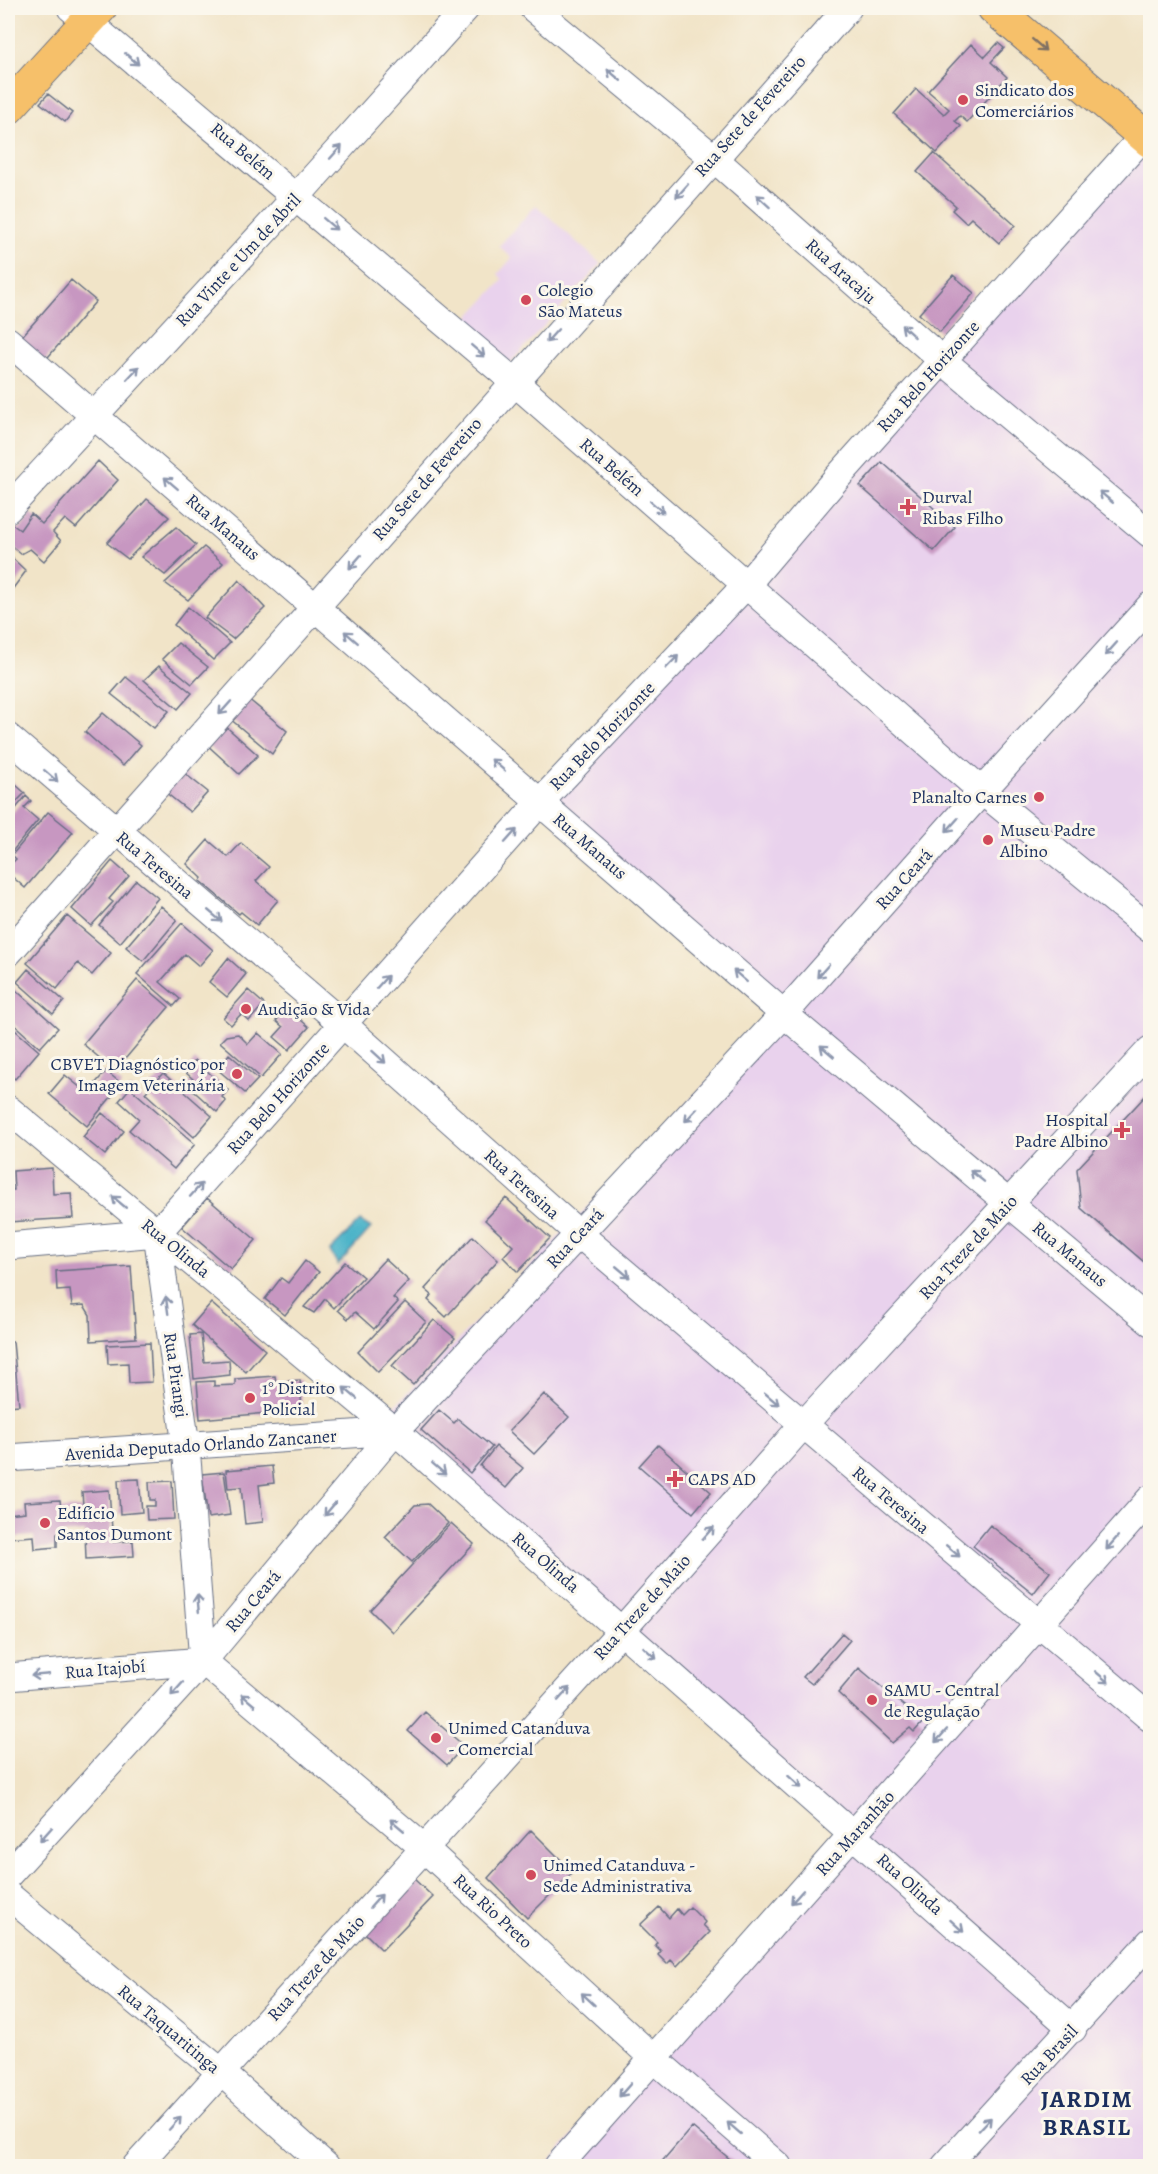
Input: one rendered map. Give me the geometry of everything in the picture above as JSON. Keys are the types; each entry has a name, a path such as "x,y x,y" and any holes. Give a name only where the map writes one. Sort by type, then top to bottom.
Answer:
{"main road":[{"path":"994,8 1148,136"},
{"path":"8,108 86,12"}],"street":[{"name":"Rua Vinte e Um de Abril","path":"8,509 297,196 466,8"},
{"name":"Rua Aracaju","path":"532,8 713,157 942,360 1150,534"},
{"name":"Rua Sete de Fevereiro","path":"8,953 316,607 512,380 848,8"},
{"name":"Rua Belém","path":"86,12 982,791 1150,929"},
{"name":"Rua Belo Horizonte","path":"157,1233 540,802 746,585 942,360 1148,136"},
{"name":"Rua Manaus","path":"8,341 784,1014 1150,1322"},
{"name":"Rua Ceará","path":"8,1875 203,1661 395,1431 784,1014 1150,606"},
{"name":"Rua Teresina","path":"8,737 115,832 344,1025 579,1234 1150,1718"},
{"name":"Rua Treze de Maio","path":"136,2166 622,1629 803,1425 1150,1050"},
{"name":"Rua Olinda","path":"8,1109 395,1431 1073,2029"},
{"path":"8,1246 157,1233"},
{"name":"Rua Pirangi","path":"157,1233 186,1446 203,1661"},
{"name":"Avenida Deputado Orlando Zancaner","path":"8,1458 395,1431"},
{"path":"329,1436 351,1447 368,1464"},
{"name":"Rua Maranhão","path":"558,2166 1150,1499"},
{"name":"Rua Itajobí","path":"8,1677 203,1661"},
{"name":"Rua Rio Preto","path":"203,1661 424,1848 653,2058 778,2166"},
{"name":"Rua Taquaritinga","path":"8,1896 221,2072 326,2166"},
{"name":"Rua Brasil","path":"945,2166 1073,2029 1150,1942"}],"shaded area":[{"path":"1150,123 1150,2166 546,2166 846,1831 382,1419 779,1008 538,796"},
{"name":"Colegio São Mateus","path":"536,205 601,264 510,363 465,321 503,280 498,274 512,258 499,246"}],"water":[{"path":"360,1221 371,1228 338,1265 330,1251"}],"building":[{"name":"Sindicato dos Comerciários","path":"998,43 1004,48 991,62 1007,77 967,122 960,116 955,121 961,126 937,153 894,114 916,89 944,114 949,109 928,91 971,44 985,57"},
{"path":"48,94 72,113 65,122 40,103"},
{"path":"934,153 1015,225 999,243 971,218 966,223 952,210 956,206 917,172"},
{"path":"953,275 974,293 940,332 919,314"},
{"path":"71,280 96,301 43,363 17,342"},
{"path":"98,461 118,480 76,528 65,519 53,532 61,541 44,561 30,549 21,554 8,543 8,521 20,530 31,514 42,524"},
{"name":"Durval Ribas Filho","path":"882,462 955,527 934,551 860,486"},
{"path":"147,499 169,517 128,559 107,543"},
{"path":"176,527 196,545 165,575 141,557"},
{"path":"204,547 223,563 188,600 165,583"},
{"path":"9,555 26,571 8,595 8,557"},
{"path":"239,580 265,608 233,639 205,618"},
{"path":"188,607 230,643 213,660 174,625"},
{"path":"178,643 208,667 192,684 162,659"},
{"path":"159,666 192,693 178,709 144,680"},
{"path":"126,677 169,711 154,728 111,694"},
{"path":"247,698 287,731 272,754 229,718"},
{"path":"103,713 141,745 123,766 85,732"},
{"path":"222,723 258,755 239,774 205,743"},
{"path":"178,768 208,792 190,812 160,788"},
{"path":"8,778 25,793 8,810"},
{"path":"26,796 31,801 24,808 38,820 10,854 8,852 8,818"},
{"path":"48,812 73,832 25,888 8,873 8,859 12,863 16,859 12,855"},
{"path":"208,840 228,857 241,843 269,867 256,881 278,900 257,925 241,912 239,914 200,881 202,878 187,864"},
{"path":"112,861 129,876 109,899 113,902 91,926 72,909"},
{"path":"136,880 158,898 120,943 99,925"},
{"path":"161,906 177,920 143,961 126,947"},
{"path":"67,916 111,953 92,975 78,963 57,989 27,963"},
{"path":"182,923 213,950 199,966 185,954 160,982 180,999 174,1006 137,974"},
{"path":"228,958 246,974 227,997 209,982"},
{"path":"28,969 64,1001 53,1014 17,982"},
{"path":"137,980 169,1007 115,1071 83,1044"},
{"path":"8,983 58,1028 40,1048 8,1019"},
{"name":"Audição & Vida","path":"248,990 264,1004 249,1021 241,1014 231,1025 223,1018"},
{"path":"287,1008 309,1027 289,1050 274,1037 283,1027 276,1021"},
{"path":"8,1024 39,1051 15,1079 8,1073"},
{"path":"258,1033 282,1054 261,1078 220,1042 226,1036 238,1034 248,1044"},
{"name":"CBVET Diagnóstico por Imagem Veterinária","path":"229,1054 258,1079 245,1093 217,1069"},
{"path":"195,1060 228,1090 222,1097 226,1101 217,1112 187,1085 193,1079 185,1072"},
{"path":"106,1071 122,1084 87,1126 49,1094 65,1075 87,1093"},
{"path":"163,1073 212,1116 194,1137 145,1093"},
{"path":"130,1088 195,1144 174,1169 129,1130 139,1119 119,1101"},
{"name":"Hospital Padre Albino","path":"1150,1091 1150,1267 1081,1208 1077,1169"},
{"path":"102,1113 124,1131 105,1155 83,1137"},
{"path":"52,1168 53,1194 71,1193 73,1218 8,1222 8,1190 14,1190 13,1171"},
{"path":"207,1198 256,1240 231,1269 182,1227"},
{"path":"506,1198 550,1238 518,1272 503,1257 513,1246 485,1220"},
{"path":"473,1236 498,1260 446,1317 428,1300 432,1295 425,1289"},
{"path":"385,1259 409,1281 393,1298 398,1302 374,1329 355,1312 348,1319 338,1310"},
{"path":"305,1261 319,1272 285,1315 265,1299 281,1278 288,1283"},
{"path":"345,1262 363,1277 334,1308 325,1299 314,1313 304,1307"},
{"path":"131,1266 136,1338 91,1341 90,1315 84,1305 72,1306 70,1290 57,1291 56,1271"},
{"path":"405,1302 426,1322 378,1372 358,1352"},
{"path":"211,1303 265,1350 246,1372 192,1325"},
{"path":"434,1320 455,1338 413,1385 392,1366"},
{"path":"201,1334 204,1362 229,1360 230,1375 194,1379 190,1335"},
{"path":"8,1342 13,1342 19,1405 8,1406"},
{"path":"150,1343 152,1382 129,1383 128,1363 108,1364 107,1345"},
{"name":"1° Distrito Policial","path":"275,1376 276,1382 300,1380 302,1410 200,1419 197,1382 214,1381 214,1386 235,1385 235,1379"},
{"path":"544,1394 569,1417 534,1454 509,1431"},
{"path":"439,1410 454,1423 458,1419 492,1447 470,1473 421,1430"},
{"name":"CAPS AD","path":"658,1445 711,1492 693,1513 639,1466"},
{"path":"496,1446 523,1468 506,1488 480,1466"},
{"path":"272,1466 274,1483 259,1485 263,1522 245,1524 241,1487 228,1488 226,1470"},
{"path":"224,1472 230,1515 208,1518 202,1474"},
{"path":"139,1479 142,1512 120,1514 118,1480"},
{"path":"172,1481 174,1519 147,1520 146,1506 155,1506 155,1500 150,1500 149,1482"},
{"path":"109,1490 113,1542 133,1541 134,1556 86,1559 85,1532 57,1534 57,1547 35,1549 34,1536 8,1538 8,1514 25,1512 24,1502 60,1500 61,1509 82,1508 84,1519 82,1492"},
{"path":"428,1504 448,1523 412,1562 385,1537 415,1505"},
{"path":"451,1523 474,1544 392,1632 370,1610"},
{"path":"990,1525 1050,1572 1033,1594 973,1546"},
{"path":"842,1633 850,1640 812,1684 803,1677"},
{"name":"SAMU - Central de Regulação","path":"859,1668 923,1722 914,1732 910,1728 892,1743 838,1693"},
{"name":"Unimed Catanduva - Comercial","path":"425,1712 464,1746 447,1765 408,1731"},
{"name":"Unimed Catanduva - Sede Administrativa","path":"531,1830 573,1872 527,1918 488,1878"},
{"path":"412,1877 433,1897 382,1950 362,1930"},
{"path":"659,1907 669,1918 677,1909 682,1915 690,1907 705,1922 703,1925 710,1932 677,1966 671,1960 667,1964 658,1955 661,1951 655,1945 657,1942 640,1925"},
{"path":"692,2127 738,2166 658,2166"}],"place":[{"name":"Sindicato dos Comerciários","path":"963,100"},
{"name":"Colegio São Mateus","path":"526,300"},
{"name":"Durval Ribas Filho","path":"908,507"},
{"name":"Planalto Carnes","path":"1039,797"},
{"name":"Museu Padre Albino","path":"988,840"},
{"name":"Audição & Vida","path":"246,1009"},
{"name":"CBVET Diagnóstico por Imagem Veterinária","path":"237,1074"},
{"name":"Hospital Padre Albino","path":"1122,1130"},
{"name":"1° Distrito Policial","path":"250,1398"},
{"name":"CAPS AD","path":"675,1479"},
{"name":"Edifício Santos Dumont","path":"45,1523"},
{"name":"SAMU - Central de Regulação","path":"872,1700"},
{"name":"Unimed Catanduva - Comercial","path":"436,1738"},
{"name":"Unimed Catanduva - Sede Administrativa","path":"531,1875"}],"district":[{"name":"JARDIM BRASIL","path":"1087,2113"}]}
